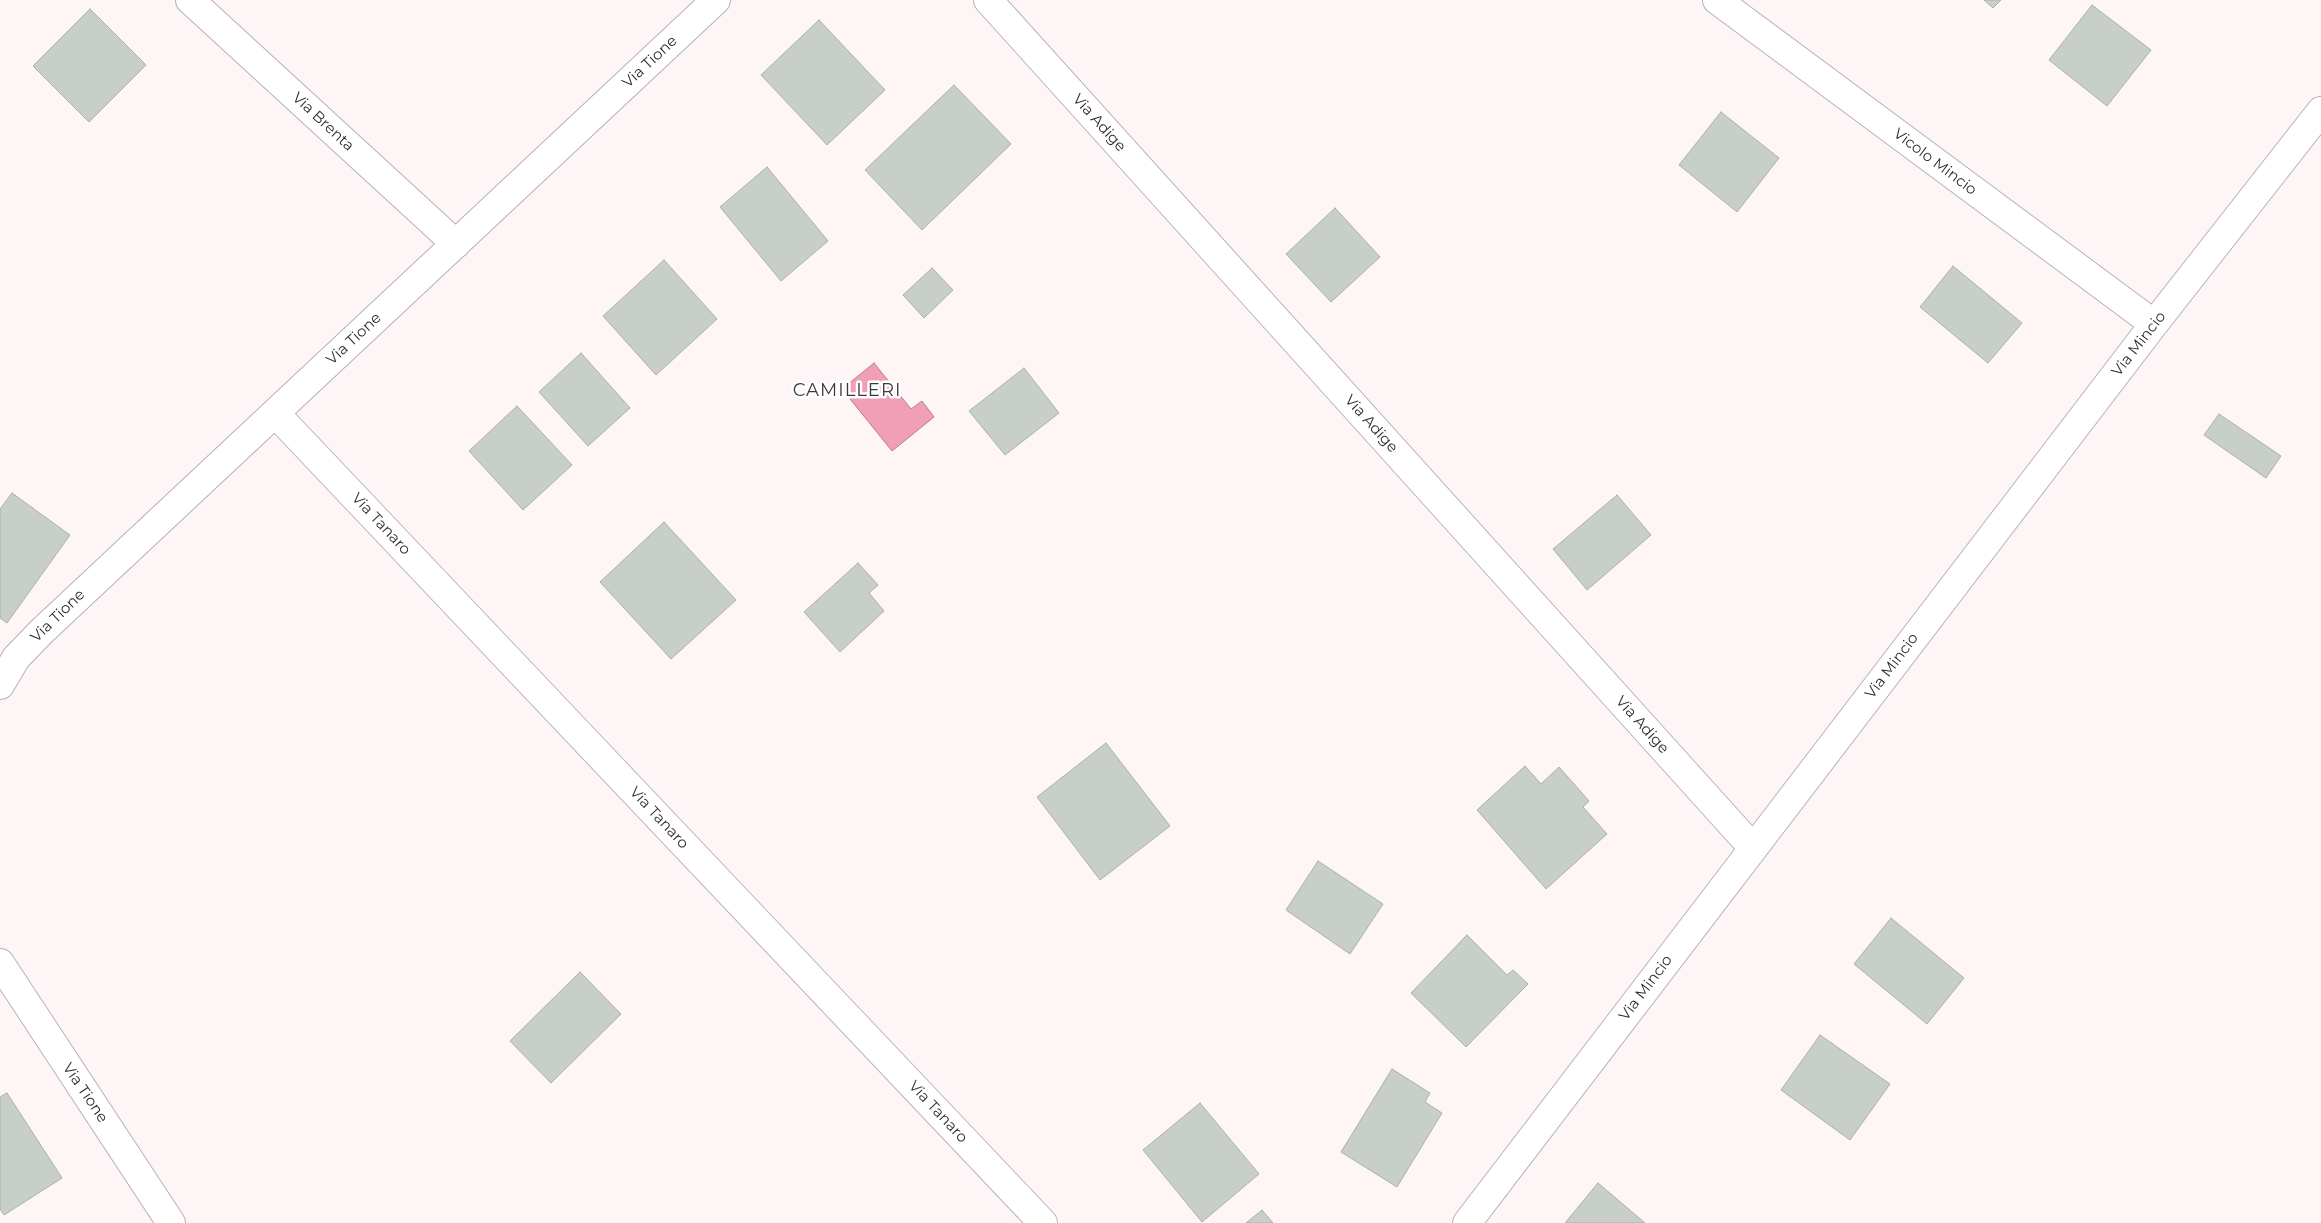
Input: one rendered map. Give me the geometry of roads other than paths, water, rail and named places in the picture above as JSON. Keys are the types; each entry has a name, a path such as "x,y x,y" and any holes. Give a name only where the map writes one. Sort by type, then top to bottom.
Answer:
{"street":[{"name":"Via Brenta","path":"190,0 456,244"},
{"name":"Via Tione","path":"0,685 16,658 41,632 716,0"},
{"name":"Via Adige","path":"988,0 1753,848"},
{"name":"Vicolo Mincio","path":"1717,0 2154,324"},
{"name":"Via Mincio","path":"1467,1223 2154,324 2321,111"},
{"name":"Via Tanaro","path":"275,413 1043,1223"},
{"name":"Via Tione","path":"0,963 171,1223"}],"district":[{"name":"CAMILLERI","path":"847,391"}]}
